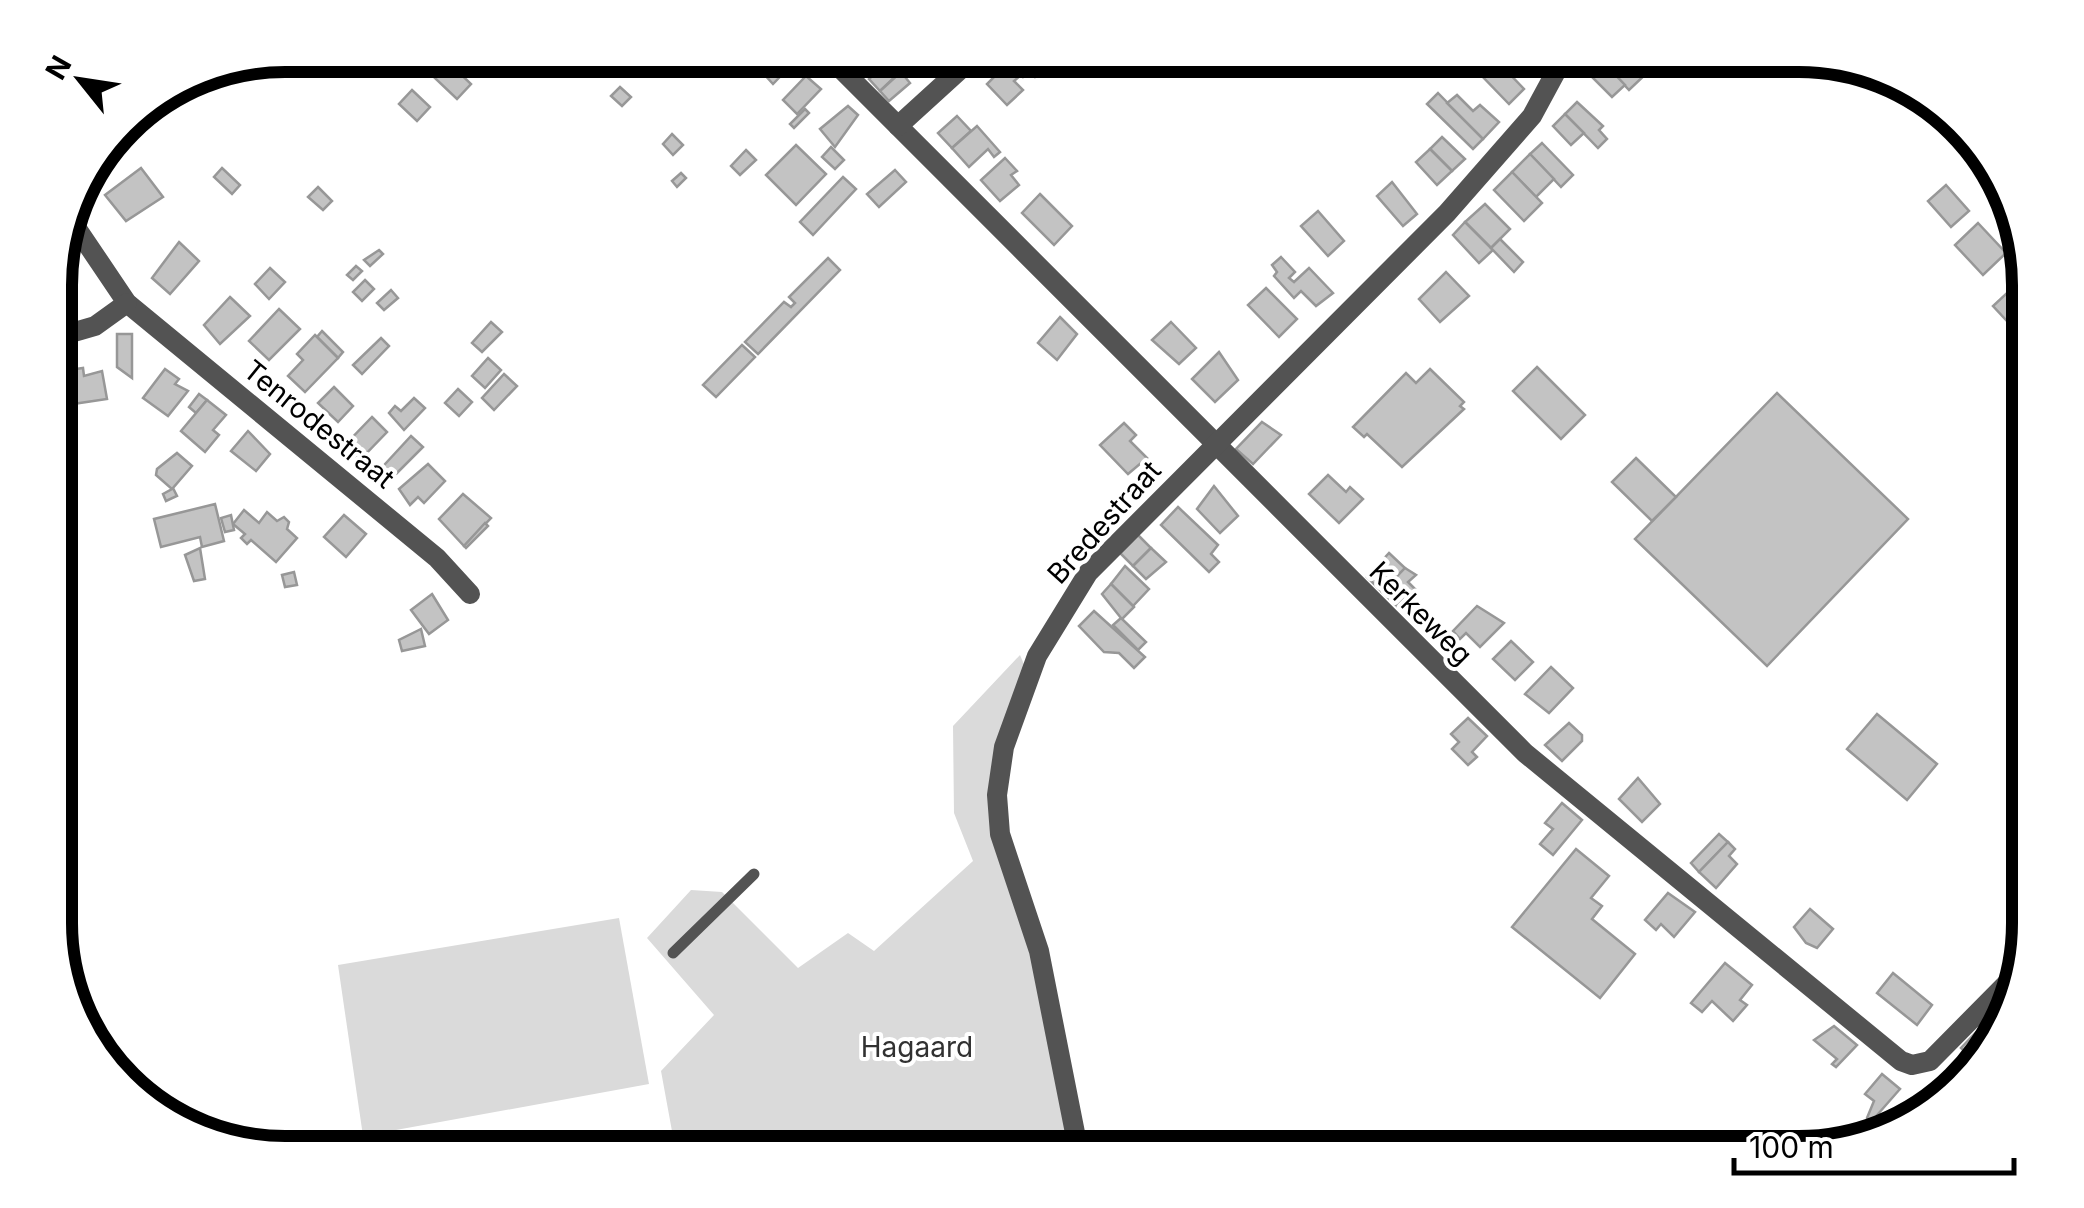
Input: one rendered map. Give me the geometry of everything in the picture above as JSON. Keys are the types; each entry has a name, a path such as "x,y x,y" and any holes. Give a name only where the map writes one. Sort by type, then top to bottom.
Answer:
{"street":[{"name":"Kerkeweg","path":"845,72 1524,753 1901,1061 1912,1065 1930,1061 2000,991"},
{"path":"898,126 957,72"},
{"name":"Bredestraat","path":"1076,1135 1039,951 1000,834 996,795 1004,747 1037,656 1064,606 1117,541 1448,213 1532,116 1557,72"},
{"path":"72,333 95,326 127,302 80,232"},
{"name":"Tenrodestraat","path":"127,302 410,535 470,594"}],"lane":[{"path":"674,952 754,874"}],"green space":[{"name":"Hagaard","path":"1020,655 1026,669 988,796 1034,951 1068,1135 673,1136 661,1071 714,1015 647,938 691,890 722,892 798,968 848,933 874,951 973,861 954,813 953,726"},
{"path":"619,918 649,1084 363,1136 338,965"}],"building":[{"path":"428,72 459,72 471,84 457,99"},
{"path":"762,72 785,72 773,84"},
{"path":"876,72 900,72 880,91 869,79"},
{"path":"901,72 910,83 889,101 880,91"},
{"path":"999,72 1018,72 1021,75 1014,81 1023,90 1007,105 987,84"},
{"path":"1508,72 1524,89 1509,104 1480,74"},
{"path":"1612,72 1648,72 1629,90"},
{"path":"1613,72 1625,85 1612,97 1588,73"},
{"path":"806,76 821,89 797,114 783,100"},
{"path":"620,87 631,97 622,106 611,96"},
{"path":"412,90 430,107 417,121 399,104"},
{"path":"1438,93 1483,139 1473,149 1427,104"},
{"path":"1457,95 1473,111 1480,105 1499,122 1483,139 1447,103"},
{"path":"1577,102 1603,126 1599,130 1607,139 1598,148 1565,114"},
{"path":"848,106 858,115 835,147 820,129"},
{"path":"805,109 809,113 794,128 790,124"},
{"path":"1565,114 1584,133 1571,145 1553,126"},
{"path":"957,116 971,131 952,148 938,133"},
{"path":"977,126 1000,152 994,157 988,149 969,167 952,148"},
{"path":"672,134 683,145 673,155 663,144"},
{"path":"1442,137 1465,159 1452,171 1430,149"},
{"path":"1542,143 1573,175 1561,187 1530,154"},
{"path":"796,145 826,174 796,205 766,175"},
{"path":"831,147 844,160 835,169 822,157"},
{"path":"1430,149 1452,171 1437,185 1416,162"},
{"path":"746,150 756,160 740,175 731,166"},
{"path":"1530,154 1554,179 1536,197 1512,172"},
{"path":"1005,158 1017,171 1011,175 1019,185 1000,201 981,180"},
{"path":"141,168 163,197 126,221 105,195"},
{"path":"222,168 240,185 232,194 214,177"},
{"path":"895,170 906,182 879,207 867,194"},
{"path":"1512,172 1542,203 1524,221 1494,190"},
{"path":"681,173 686,178 677,187 672,181"},
{"path":"843,177 856,189 813,235 800,222"},
{"path":"1392,182 1417,214 1403,226 1377,196"},
{"path":"1946,185 1969,211 1951,227 1928,201"},
{"path":"318,187 332,201 323,210 308,197"},
{"path":"1040,194 1072,226 1054,245 1022,213"},
{"path":"1485,204 1510,229 1491,248 1465,222"},
{"path":"1318,211 1344,241 1328,256 1301,226"},
{"path":"1465,222 1493,250 1479,263 1453,235"},
{"path":"1978,223 2006,253 1983,275 1955,245"},
{"path":"1500,239 1523,262 1514,272 1491,248"},
{"path":"179,242 199,261 170,294 152,278"},
{"path":"379,250 383,254 370,266 364,260"},
{"path":"1281,257 1295,272 1289,278 1294,282 1309,268 1333,293 1316,306 1301,291 1294,298 1274,276 1277,272 1272,265"},
{"path":"828,258 840,270 758,354 745,342 784,302 791,307 795,303 789,297"},
{"path":"356,266 362,271 353,280 347,275"},
{"path":"270,268 285,282 269,299 255,284"},
{"path":"1446,272 1469,296 1440,322 1419,299"},
{"path":"365,280 374,289 362,301 353,292"},
{"path":"1266,288 1297,319 1279,337 1248,305"},
{"path":"2011,289 2011,315 2006,320 1993,306"},
{"path":"391,290 398,298 384,310 377,303"},
{"path":"230,297 250,316 220,344 204,325"},
{"path":"279,309 300,329 269,360 249,341"},
{"path":"1060,317 1077,334 1057,360 1038,343"},
{"path":"491,322 502,332 482,352 472,343"},
{"path":"1171,322 1196,348 1179,364 1152,340"},
{"path":"322,331 343,352 338,358 317,337"},
{"path":"117,334 132,334 132,378 117,367"},
{"path":"315,335 338,358 305,392 288,376 303,360 297,354"},
{"path":"381,338 389,346 362,374 353,365"},
{"path":"742,345 755,357 716,397 703,385"},
{"path":"1219,352 1238,380 1215,402 1192,379"},
{"path":"488,358 501,370 485,388 472,376"},
{"path":"1537,367 1585,415 1561,439 1513,391"},
{"path":"83,368 84,376 102,371 107,399 73,404 72,370"},
{"path":"165,369 179,379 175,384 188,391 168,416 143,398"},
{"path":"1430,369 1464,402 1460,406 1464,409 1402,467 1367,434 1364,437 1353,427 1406,373 1416,383"},
{"path":"504,374 517,386 494,410 482,398"},
{"path":"334,387 353,406 338,422 318,403"},
{"path":"458,389 472,402 459,416 445,403"},
{"path":"1777,393 1908,519 1767,666 1635,539"},
{"path":"199,394 207,400 196,413 189,407"},
{"path":"414,398 425,408 404,430 389,413 395,406 401,411"},
{"path":"207,400 226,415 213,430 219,435 205,452 181,431"},
{"path":"372,417 387,432 359,461 344,446"},
{"path":"1262,422 1281,435 1253,464 1236,449"},
{"path":"1124,423 1136,435 1130,441 1147,458 1128,474 1100,445"},
{"path":"248,431 270,454 256,471 231,451"},
{"path":"411,436 423,447 385,485 374,476"},
{"path":"177,453 192,466 173,488 177,496 166,501 163,494 172,489 156,475 157,469"},
{"path":"1636,458 1676,497 1652,521 1612,482"},
{"path":"428,464 445,481 424,503 418,497 410,505 399,489"},
{"path":"1328,475 1346,492 1350,487 1363,499 1339,523 1309,494"},
{"path":"1214,486 1238,516 1220,533 1197,509"},
{"path":"463,494 491,518 464,546 439,519"},
{"path":"215,504 224,541 202,547 200,537 161,547 154,519"},
{"path":"1178,507 1218,545 1211,554 1219,562 1209,572 1161,525"},
{"path":"244,510 259,523 267,512 277,521 284,517 289,522 287,529 297,538 276,562 251,540 247,544 241,538 245,534 233,524"},
{"path":"231,515 234,530 225,532 221,518"},
{"path":"344,515 366,534 346,557 324,537"},
{"path":"485,523 488,526 466,548 464,546"},
{"path":"1138,535 1151,548 1133,566 1120,553"},
{"path":"200,548 205,579 194,581 185,555"},
{"path":"1151,548 1166,562 1146,579 1133,566"},
{"path":"1389,553 1405,568 1382,592 1367,577"},
{"path":"1125,566 1149,589 1133,606 1111,584"},
{"path":"1405,568 1416,575 1408,582 1415,589 1397,606 1382,592"},
{"path":"294,572 297,585 285,587 282,575"},
{"path":"1111,584 1134,607 1122,619 1146,642 1138,650 1113,625 1121,618 1102,594"},
{"path":"432,594 448,620 429,634 411,610"},
{"path":"1477,606 1504,623 1480,647 1466,633 1460,639 1453,631"},
{"path":"1094,611 1145,657 1134,668 1119,653 1104,652 1079,626"},
{"path":"421,629 425,646 402,651 399,640"},
{"path":"1511,641 1533,662 1515,680 1493,659"},
{"path":"1551,667 1573,688 1549,713 1525,694"},
{"path":"1877,714 1937,764 1907,800 1847,749"},
{"path":"1468,718 1487,736 1472,752 1477,757 1468,765 1452,749 1459,742 1451,734"},
{"path":"1569,723 1582,735 1582,741 1562,761 1545,745"},
{"path":"1638,778 1660,804 1642,822 1619,799"},
{"path":"1562,803 1582,820 1553,855 1540,844 1553,829 1545,823"},
{"path":"1719,834 1728,842 1699,872 1691,863"},
{"path":"1728,842 1735,849 1729,856 1737,864 1716,888 1699,872"},
{"path":"1576,849 1609,876 1591,898 1602,906 1592,919 1635,954 1600,998 1512,927"},
{"path":"1668,893 1695,912 1674,937 1661,924 1656,930 1645,920"},
{"path":"1810,909 1833,929 1817,948 1806,943 1794,927"},
{"path":"1725,963 1752,985 1740,1000 1747,1005 1733,1021 1712,1001 1702,1012 1691,1003"},
{"path":"1893,973 1932,1005 1917,1025 1877,993"},
{"path":"1984,1024 1985,1025 1966,1053 1961,1048"},
{"path":"1834,1026 1857,1045 1836,1067 1832,1064 1837,1059 1814,1040"},
{"path":"1882,1074 1900,1089 1871,1122 1867,1118 1874,1101 1865,1094"}]}
